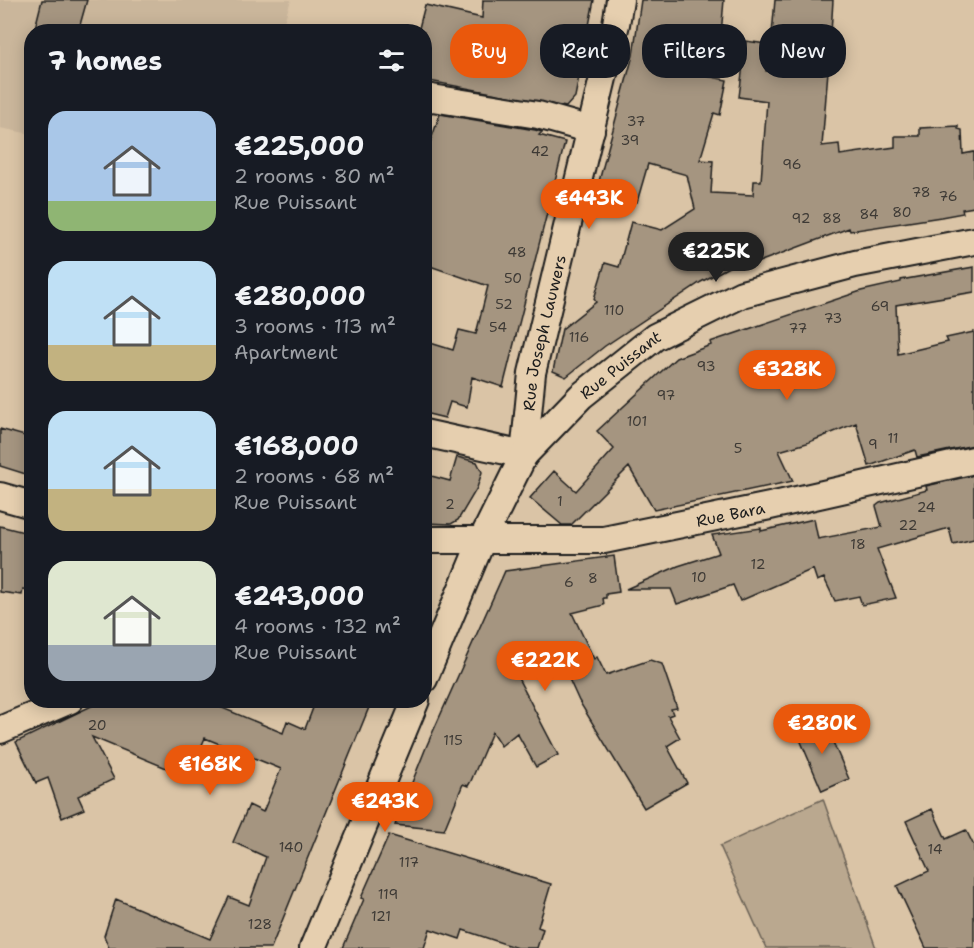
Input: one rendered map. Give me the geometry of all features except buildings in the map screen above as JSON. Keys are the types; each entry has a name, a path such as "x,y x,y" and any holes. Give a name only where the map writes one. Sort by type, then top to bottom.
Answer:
{"street":[{"name":"Rue Joseph Lauwers","path":"524,456 532,373 620,0"},
{"path":"432,98 538,115 591,130"},
{"name":"Rue Puissant","path":"432,661 482,540 524,456 582,396 655,337 742,294 855,264 974,241"},
{"path":"432,436 524,456"},
{"name":"Rue Bara","path":"432,540 604,540 770,506 974,460"},
{"path":"0,496 24,503"},
{"path":"0,730 51,708"},
{"path":"313,948 413,708"}],"shaded area":[{"path":"0,0 291,0 283,24 24,24 24,133 0,128"},
{"path":"823,799 876,948 766,948 720,846"}]}
